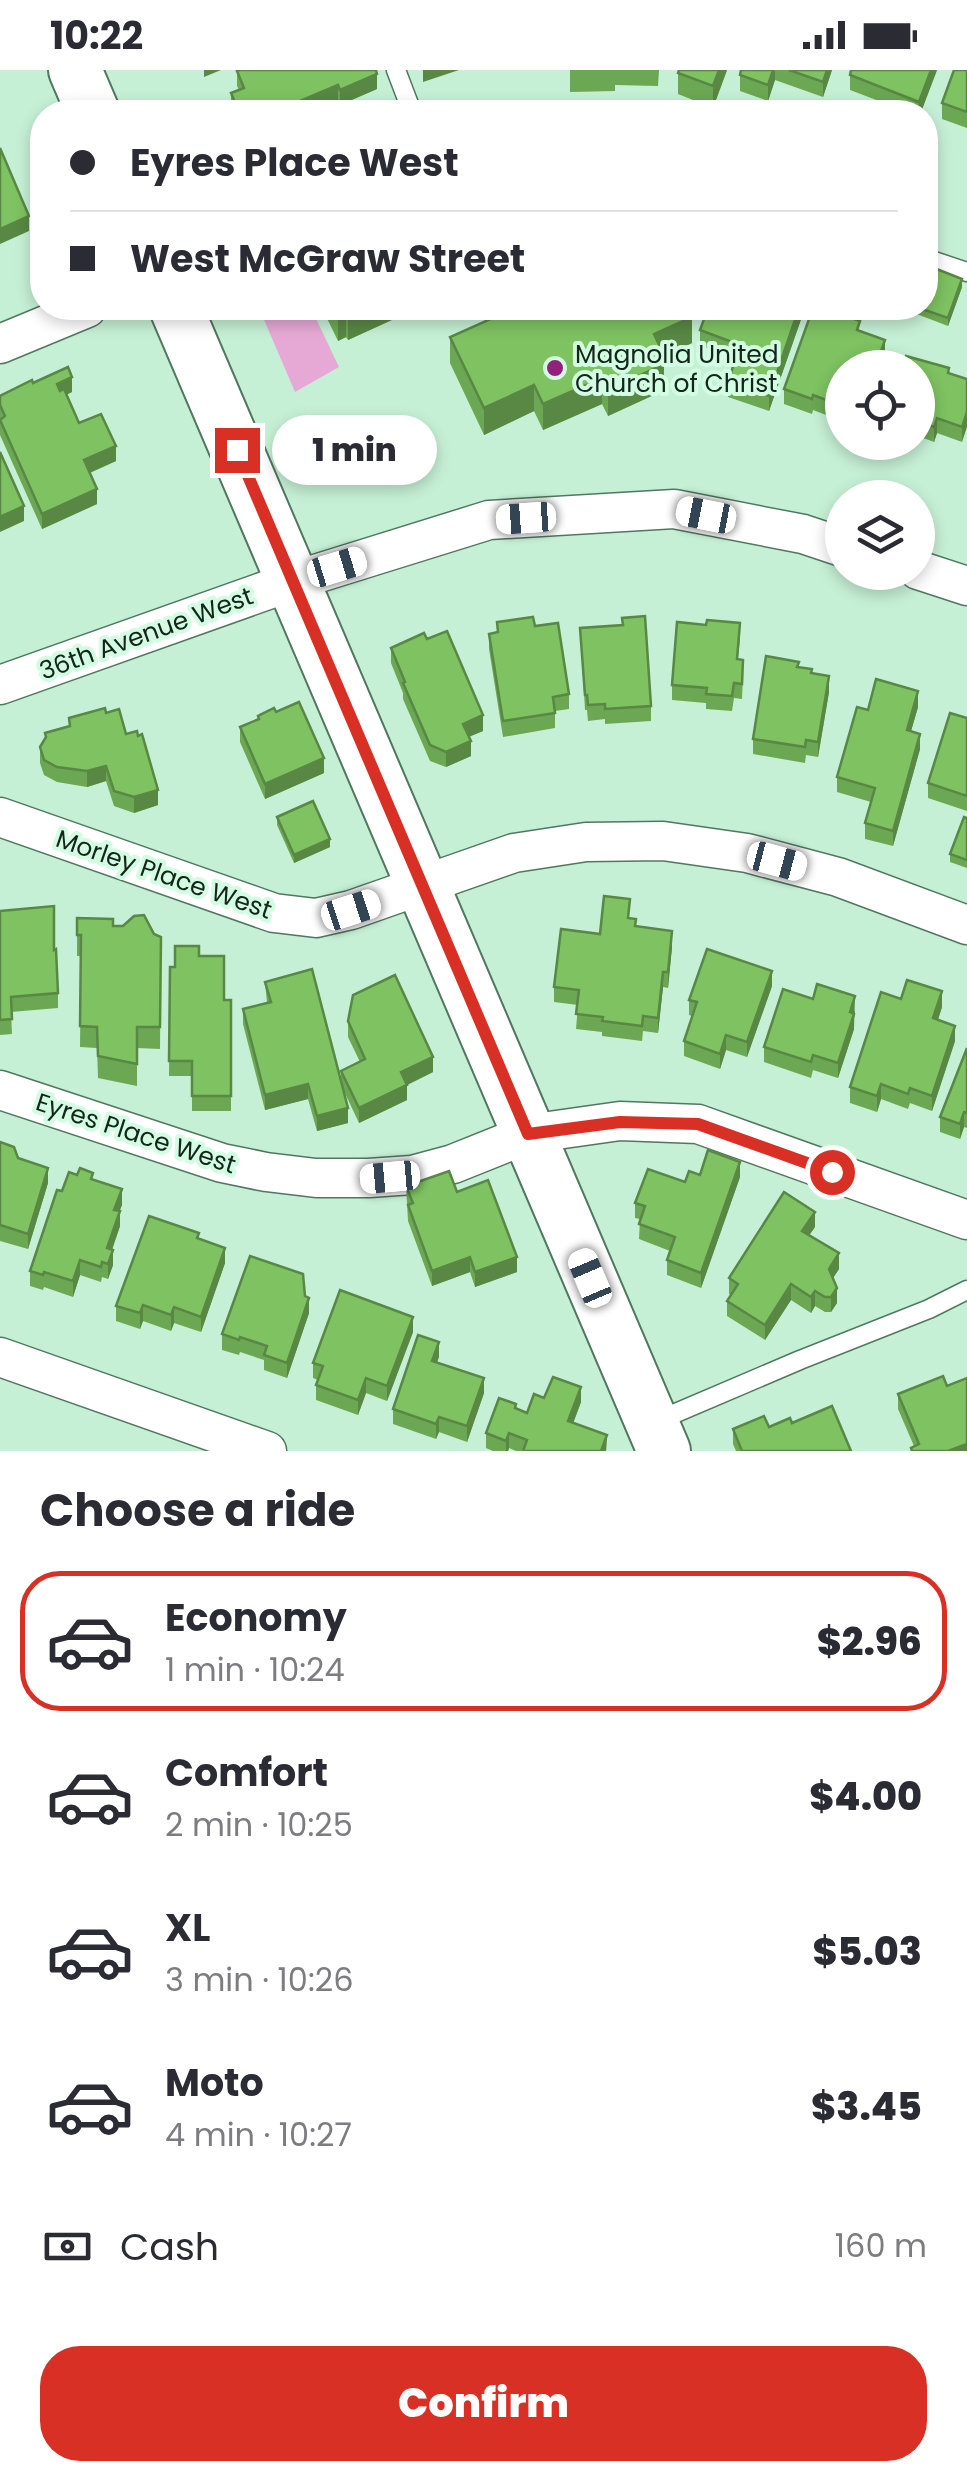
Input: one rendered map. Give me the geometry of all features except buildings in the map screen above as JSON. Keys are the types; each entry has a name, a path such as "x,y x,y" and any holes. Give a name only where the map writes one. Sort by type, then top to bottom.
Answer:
{"street":[{"path":"75,70 88,100"},
{"path":"0,344 59,320"},
{"path":"181,320 658,1437"},
{"name":"36th Avenue West","path":"0,685 293,581 490,520 674,509 825,541"},
{"path":"935,576 967,586"},
{"name":"Morley Place West","path":"0,817 274,913 316,918 351,910 514,854 586,842 662,841 747,853 838,877 967,925"},
{"name":"Eyres Place West","path":"0,1090 222,1164 316,1178 412,1175 453,1164 528,1134 620,1122 698,1124 967,1220"},
{"path":"0,1357 267,1451"}],"lane":[{"path":"396,70 407,100"},
{"path":"938,262 967,272"},
{"path":"658,1437 800,1360 967,1290"}],"shaded area":[{"path":"264,320 317,320 339,367 295,392"}],"place":[{"name":"Magnolia United Church of Christ","path":"555,368"}],"route":[{"path":"237,450 528,1134 620,1122 698,1124 832,1172"}]}
